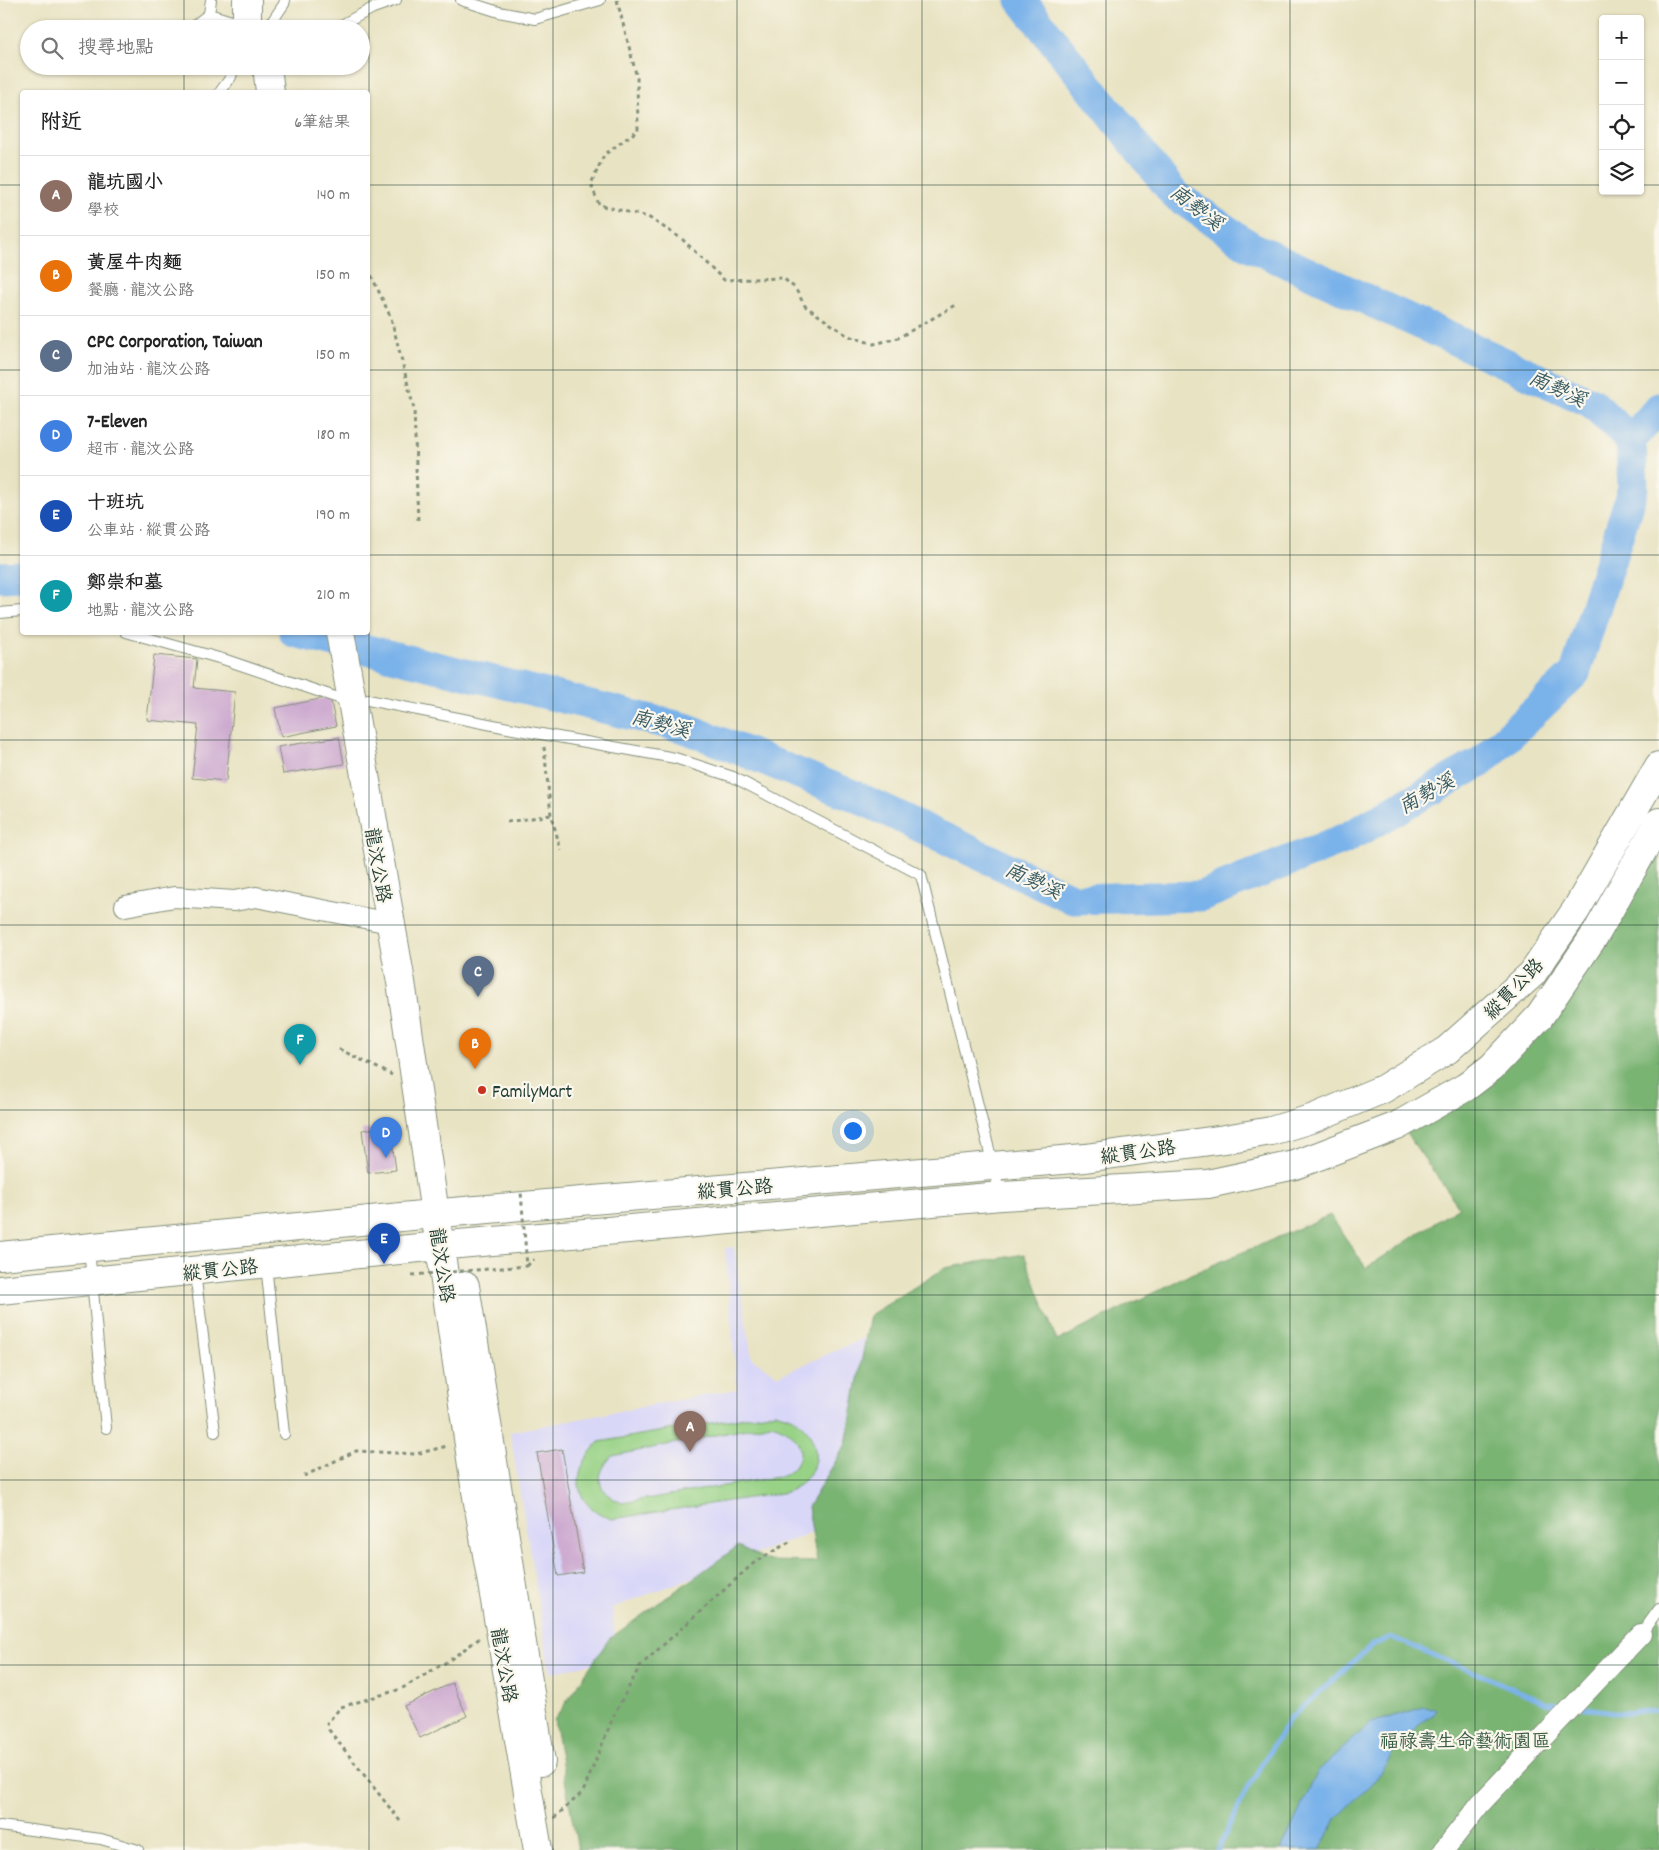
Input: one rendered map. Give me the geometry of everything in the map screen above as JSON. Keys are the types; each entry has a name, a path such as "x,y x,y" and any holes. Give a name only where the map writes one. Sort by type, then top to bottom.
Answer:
{"main road":[{"path":"255,20 265,0"},
{"path":"251,75 252,90"},
{"path":"269,75 270,90"},
{"path":"341,635 358,691"},
{"path":"358,691 359,635"},
{"name":"龍汶公路","path":"358,691 390,923 409,981"},
{"name":"龍汶公路","path":"358,691 409,981 449,1245 556,1850"},
{"name":"縱貫公路","path":"0,1256 444,1213 1085,1158 1271,1131 1345,1106 1383,1090 1448,1050 1532,974 1576,910 1659,766"},
{"name":"縱貫公路","path":"0,1290 449,1245 1001,1196 1208,1184 1295,1165 1343,1148 1405,1121 1466,1087 1492,1067 1540,1016 1597,932 1659,822"},
{"name":"龍汶公路","path":"419,1050 414,1079 444,1213"},
{"name":"龍汶公路","path":"449,1245 469,1441 538,1850"}],"street":[{"path":"125,906 174,897 234,901 256,897 390,923"},
{"path":"1444,1850 1480,1804 1642,1634"}],"lane":[{"path":"201,20 209,14 211,0"},
{"path":"259,20 284,4 285,0"},
{"path":"351,20 373,8 396,0"},
{"path":"461,0 499,12 535,19 600,0"},
{"path":"209,14 235,20"},
{"path":"221,90 232,75"},
{"path":"0,613 20,611"},
{"path":"137,635 226,660 542,734 675,758 733,777 921,875 1001,1196"},
{"path":"89,1246 106,1428"},
{"path":"266,1264 284,1434"},
{"path":"195,1271 215,1432"},
{"path":"1642,1634 1659,1609"},
{"path":"0,1826 101,1839 138,1850"}],"path":[{"path":"617,0 637,78 638,130 604,155 591,184 599,205 648,217 682,239 724,280 783,278 795,288 805,306 848,336 874,344 898,338 956,305"},
{"path":"370,272 391,318 414,409 418,522"},
{"path":"542,734 551,815 561,850"},
{"path":"507,822 551,815"},
{"path":"339,1049 406,1082 414,1079"},
{"path":"412,1275 527,1266 521,1192"},
{"path":"304,1476 356,1451 416,1454 469,1441"},
{"path":"551,1820 583,1792 614,1715 640,1666 755,1562 791,1541"},
{"path":"400,1820 329,1730 327,1723 341,1707 401,1689 448,1661 499,1625"}],"shaded area":[{"path":"734,1247 752,1358 778,1376 871,1335 885,1369 856,1384 870,1472 839,1522 612,1608 617,1658 550,1673 510,1432 737,1389 725,1248"}],"green space":[{"name":"福祿壽生命藝術園區","path":"1659,821 1659,1850 578,1850 554,1720 609,1639 738,1546 769,1561 817,1562 808,1507 846,1444 870,1315 945,1268 1024,1254 1057,1341 1187,1276 1330,1215 1366,1268 1459,1207 1401,1126 1513,1039"},
{"path":"775,1412 795,1419 806,1429 814,1444 815,1459 813,1467 804,1481 787,1492 612,1519 598,1513 588,1505 582,1496 579,1486 583,1464 599,1442","holes":["771,1424 781,1428 795,1439 800,1453 798,1461 783,1476 622,1503 607,1494 600,1483 602,1470 612,1456"]}],"water":[{"path":"1424,1707 1436,1708 1433,1715 1422,1722 1397,1747 1387,1765 1371,1785 1336,1819 1320,1850 1281,1850 1318,1771 1371,1723"}],"building":[{"path":"154,655 197,659 194,688 235,692 226,781 192,778 198,725 147,720"},
{"path":"330,697 336,726 281,737 275,708"},
{"path":"339,737 344,764 283,774 278,747"},
{"path":"390,1126 396,1170 368,1173 362,1130"},
{"path":"562,1449 583,1572 558,1576 537,1453"},
{"path":"452,1683 467,1716 420,1738 404,1706"}],"waterway":[{"name":"南勢溪","path":"306,635 685,728 855,796 1073,899 1201,896 1346,838 1481,762 1575,673 1633,488 1631,440 1592,403 1250,246 1175,195 1021,0"},
{"path":"1631,440 1659,408"},
{"name":"南勢溪","path":"0,577 20,576"},
{"path":"1218,1850 1248,1787 1290,1718 1373,1645 1391,1637 1545,1702 1566,1705"},
{"path":"1580,1707 1613,1712 1659,1711"}],"place":[{"name":"CPC Corporation, Taiwan","path":"478,997"},
{"name":"鄭崇和墓","path":"300,1065"},
{"name":"黃屋牛肉麵","path":"475,1069"},
{"name":"FamilyMart","path":"482,1090"},
{"name":"7-Eleven","path":"386,1158"},
{"name":"十班坑","path":"384,1264"},
{"name":"龍坑國小","path":"690,1452"}]}
